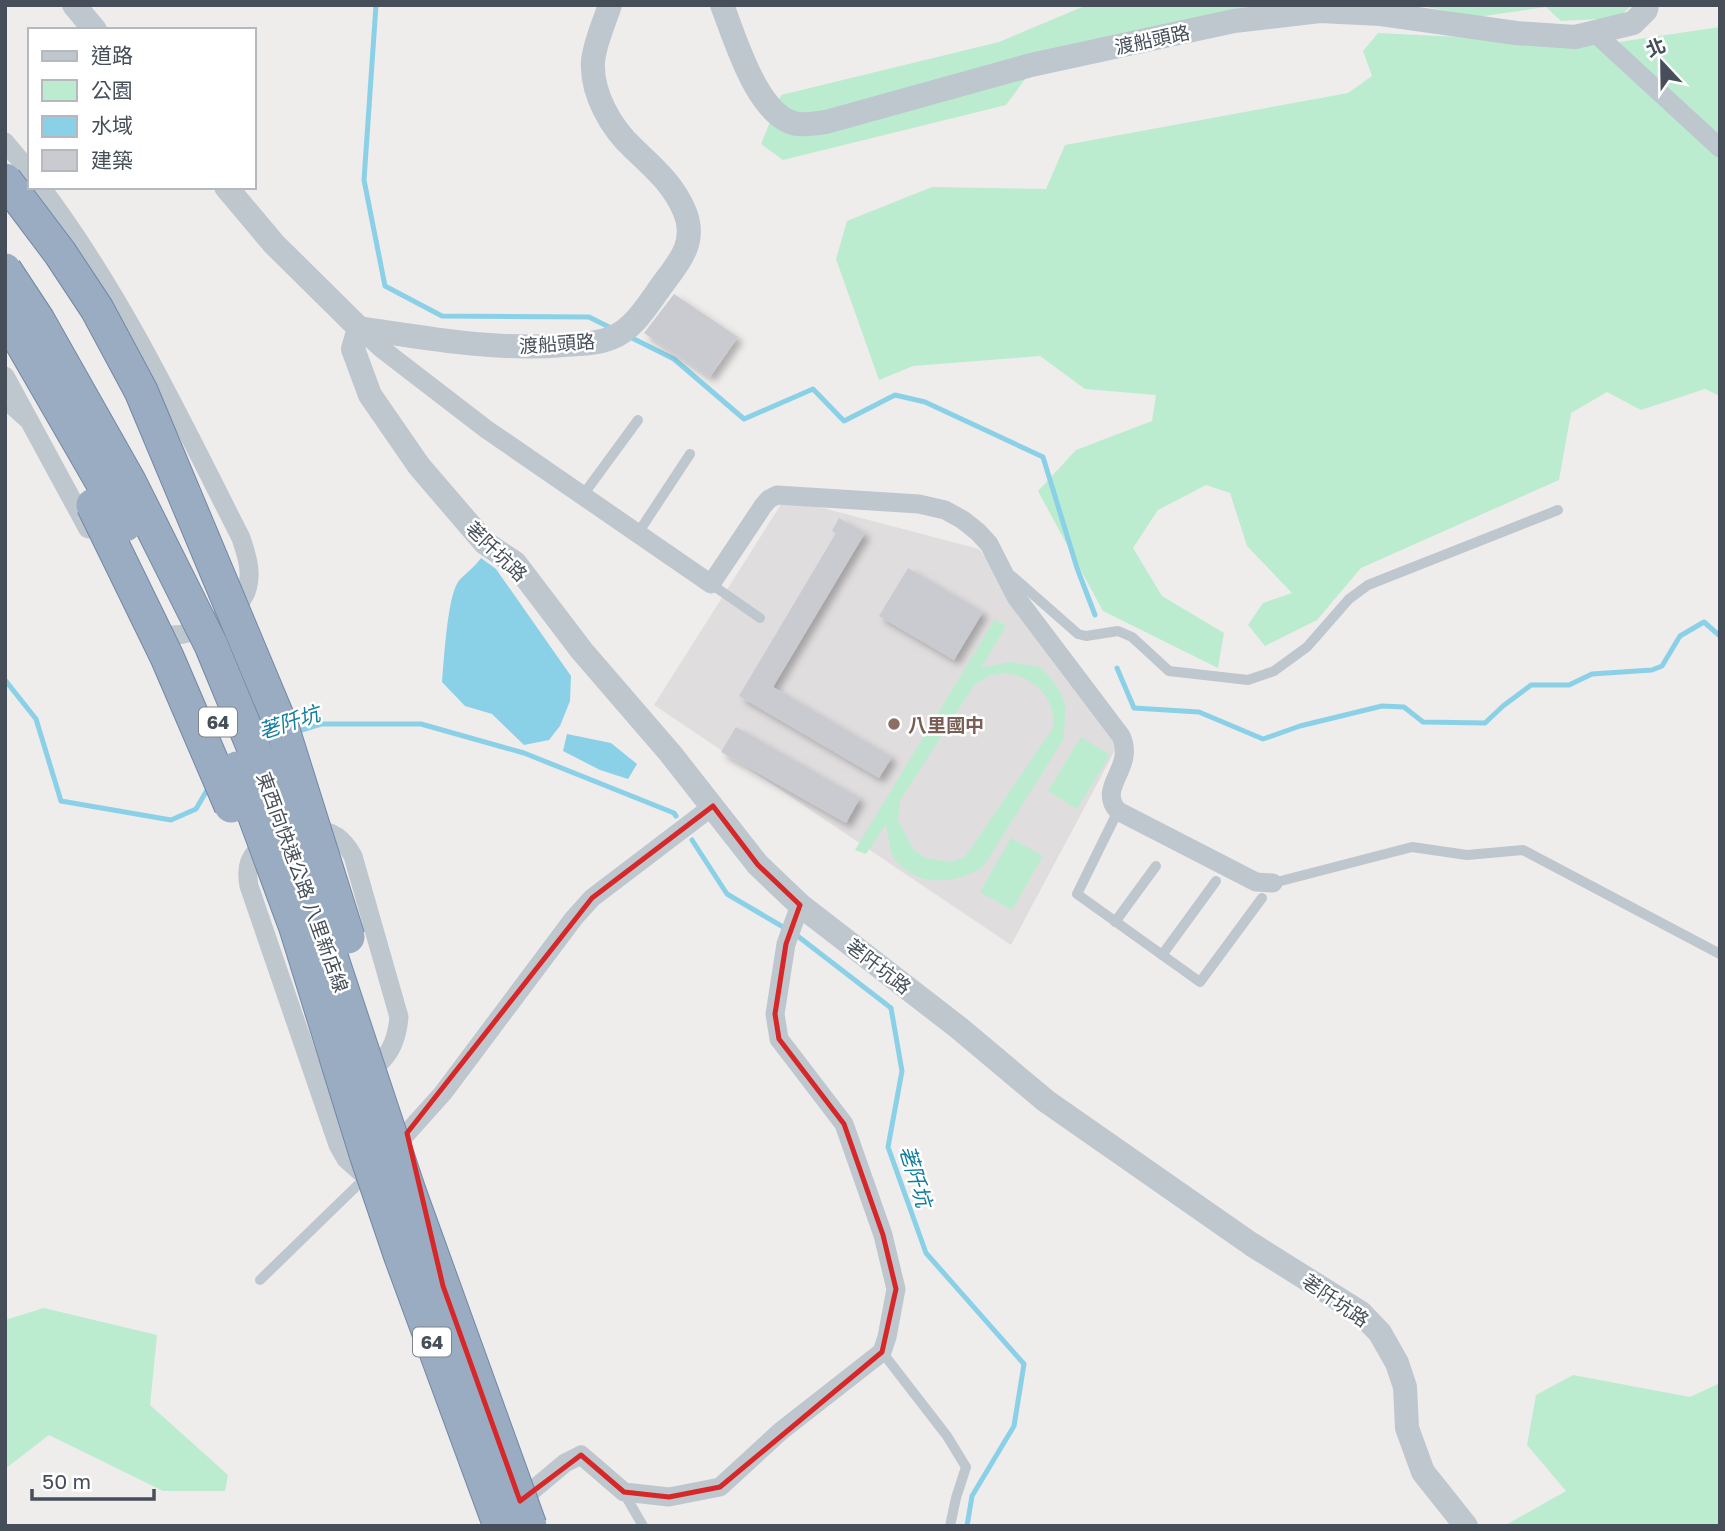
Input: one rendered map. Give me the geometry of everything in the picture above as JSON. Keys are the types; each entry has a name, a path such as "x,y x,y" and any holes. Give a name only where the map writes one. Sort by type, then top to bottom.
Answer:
{"highway":[{"path":"5,180 60,253 97,309 141,391 284,730 418,1170 443,1286"},
{"name":"東西向快速公路 八里新店線","path":"5,270 38,320 129,481 211,645 264,773 319,920 409,1191 530,1526"},
{"name":"東西向快速公路 八里新店線","path":"5,314 109,494 189,652 243,781 296,928 372,1164 458,1416 500,1526"},
{"path":"5,347 90,500 167,657 225,788 307,1017 372,1164"}],"street":[{"path":"74,5 93,28"},
{"name":"渡船頭路","path":"359,328 527,348 586,344 621,332 682,258 688,245 689,223 685,210 671,184 626,142 608,119 593,71 599,34 611,5"},
{"name":"渡船頭路","path":"722,5 757,91 767,105 797,124 826,122 1031,65 1234,21 1338,9 1516,33 1575,37 1633,23 1646,10 1647,5"},
{"path":"1595,33 1720,148"},
{"path":"5,142 28,170"},
{"path":"5,376 78,508 117,591 138,624 151,631 172,635 192,631 229,614 245,594 250,578 242,538 117,300 82,244 42,189"},
{"path":"228,189 274,243 376,344 476,421 711,584 763,506 777,495 799,494 919,504 945,510 978,532 989,544 1016,597 1125,744 1125,762 1110,797 1113,806 1256,882 1267,891"},
{"name":"荖阡坑路","path":"359,328 353,349 370,395 419,466 485,543 515,563 582,651 713,806 797,913 959,1028 1078,1125 1251,1244 1361,1313 1380,1333 1397,1363 1405,1387 1407,1428 1423,1472 1466,1526"},
{"path":"192,631 250,767 278,841"},
{"path":"372,1164 443,1093 566,929 593,898 713,806"},
{"path":"318,1086 378,1065 390,1052 397,1036 399,1017 353,856 338,836 318,830 261,847 254,854 247,874 318,1086 338,1145 345,1159 372,1164"},
{"path":"372,1164 509,1510 565,1462 580,1455 624,1492 669,1497 720,1488 781,1431 882,1352 896,1289 883,1235 844,1124 779,1039 775,1014 787,942 797,913"}],"lane":[{"path":"5,405 37,434"},
{"path":"583,495 638,420"},
{"path":"638,533 690,454"},
{"path":"998,564 1078,634 1086,636 1109,631 1126,633 1169,671 1248,680 1274,671 1307,648 1349,599 1368,585 1559,510"},
{"path":"711,584 760,618"},
{"path":"1118,811 1077,894 1200,982 1267,891 1412,848 1467,855 1522,850 1720,954"},
{"path":"1115,922 1156,866"},
{"path":"1161,955 1216,881"},
{"path":"260,1280 372,1164"},
{"path":"882,1352 947,1436 966,1467 950,1526"},
{"path":"624,1492 643,1526"}],"highlighted area":[{"path":"713,806 758,865 800,905 786,944 775,1014 779,1039 844,1124 883,1235 896,1289 882,1352 720,1487 669,1497 624,1492 581,1455 520,1501 443,1286 407,1133 592,898"}],"shaded area":[{"name":"八里國中","path":"785,498 979,549 1119,743 1011,945 654,705"}],"green space":[{"path":"1087,5 1291,5 1045,52 1006,105 783,160 761,144 781,95 999,42"},
{"path":"1417,5 1632,5 1618,18 1561,21 1546,7 1477,17"},
{"path":"1720,27 1720,396 1705,389 1641,410 1607,392 1571,413 1559,480 1361,568 1317,620 1265,646 1248,625 1263,603 1292,593 1247,546 1230,493 1206,485 1158,510 1133,548 1162,596 1224,633 1218,668 1103,611 1038,491 1076,450 1152,421 1156,395 1085,389 1040,356 913,366 879,380 836,259 847,221 932,187 1046,189 1065,145 1348,93 1372,76 1363,51 1378,33 1605,44"},
{"path":"995,619 1006,626 981,668 1010,662 1040,667 1061,693 1066,709 1063,740 983,867 954,879 933,880 914,875 893,857 886,824 866,854 855,850","holes":["1003,673 1033,683 1047,697 1051,706 1053,728 965,857 952,862 924,857 913,849 898,820 900,801 974,685 989,676"]},
{"path":"1081,737 1110,755 1077,809 1048,791"},
{"path":"1011,838 1043,856 1012,910 980,892"},
{"path":"44,1308 157,1335 150,1405 228,1475 225,1491 163,1491 49,1435 5,1469 5,1320"},
{"path":"1573,1375 1690,1397 1720,1383 1720,1526 1504,1526 1566,1491 1527,1445 1536,1395"}],"water":[{"path":"481,558 496,569 571,676 570,701 560,726 549,740 524,745 492,714 465,706 442,682 454,590 458,582"},
{"path":"567,734 611,743 637,764 628,779 600,770 563,751"}],"building":[{"path":"674,294 738,337 710,377 644,333"},
{"path":"839,518 865,533 773,687 892,757 879,778 739,696 836,533 832,531"},
{"path":"908,568 983,612 954,660 879,616"},
{"path":"736,727 860,798 846,823 721,752"}],"waterway":[{"path":"376,5 364,180 385,286 442,316 589,317 613,329"},
{"path":"628,336 674,359 744,419 813,389 844,421 895,395 925,402 1043,457 1077,568 1095,615"},
{"path":"1117,668 1134,708 1199,712 1263,739 1300,726 1382,706 1404,707 1423,722 1485,723 1531,685 1569,685 1592,674 1652,670 1662,666 1680,636 1704,622 1720,636"},
{"name":"荖阡坑","path":"5,680 36,719 61,801 171,820 196,809 210,785"},
{"name":"荖阡坑","path":"295,732 321,724 421,724 524,753 676,816"},
{"name":"荖阡坑","path":"692,840 727,894 795,934 891,1008 902,1071 888,1147 926,1253 1024,1364 1014,1426 972,1496 967,1526"}],"place":[{"name":"八里國中","path":"894,724"}]}
